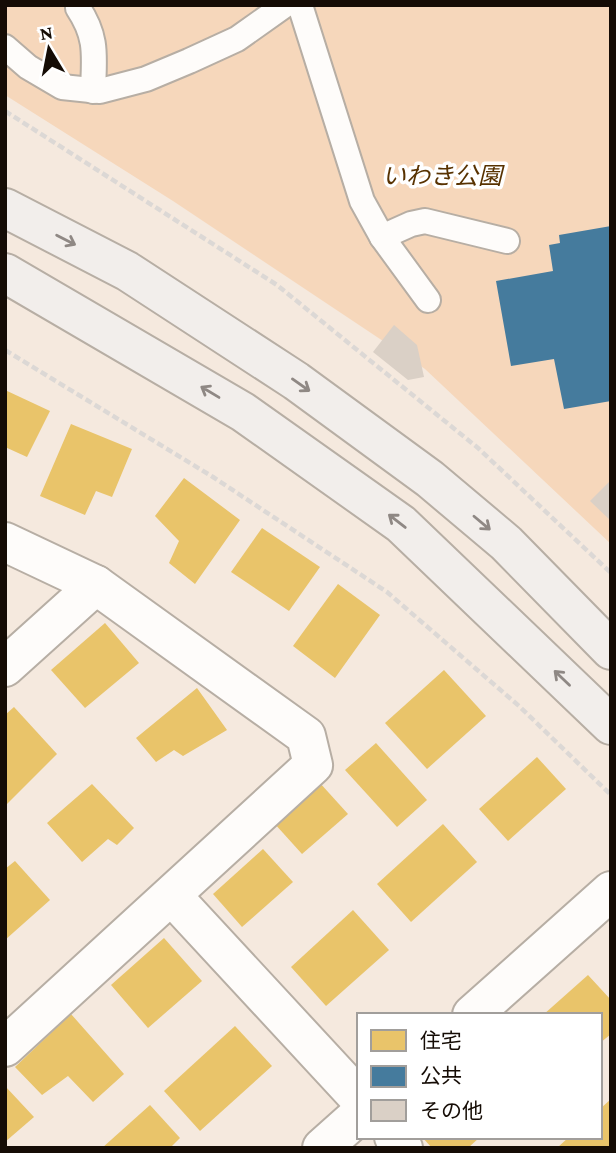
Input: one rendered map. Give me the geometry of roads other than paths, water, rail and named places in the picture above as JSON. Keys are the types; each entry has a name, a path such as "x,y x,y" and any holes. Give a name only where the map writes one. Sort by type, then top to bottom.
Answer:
{"street":[{"path":"5,208 127,271 296,381 386,446 506,543 611,650"},
{"path":"5,273 243,412 401,524 611,725"},
{"path":"5,542 96,585 306,736 313,765 5,1046"},
{"path":"5,667 96,585"},
{"path":"474,1013 611,891"},
{"path":"172,896 357,1096"},
{"path":"322,1148 357,1117"}],"lane":[{"path":"5,47 28,67 62,87 100,92 146,79 237,39 285,5"},
{"path":"300,5 362,201 382,237 428,300"},
{"path":"78,8 90,26 93,91"},
{"path":"382,237 411,224 425,222 507,241"}],"park label":[{"name":"いわき公園","path":"442,176"}]}
